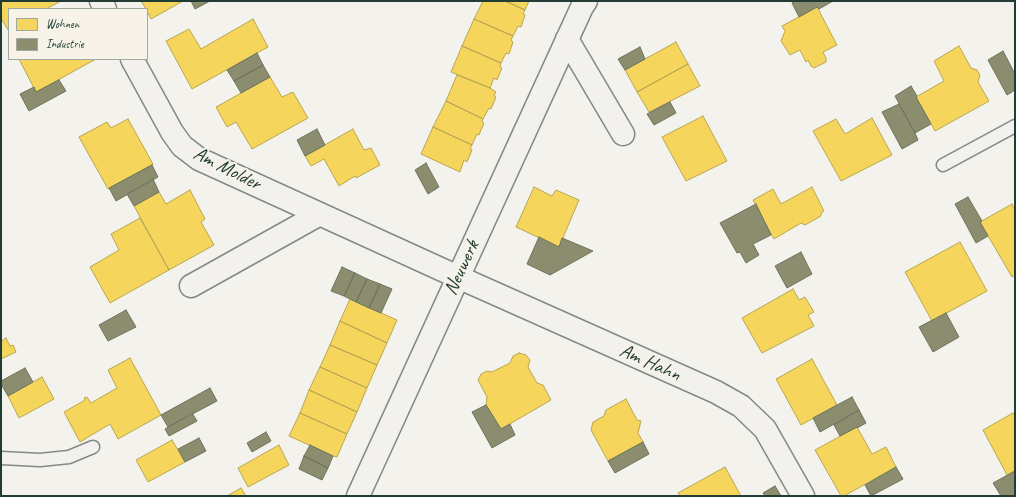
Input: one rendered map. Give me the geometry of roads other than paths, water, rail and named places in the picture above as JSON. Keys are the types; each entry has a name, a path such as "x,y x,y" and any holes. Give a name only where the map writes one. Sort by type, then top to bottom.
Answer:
{"street":[{"name":"Neuwerk","path":"358,496 567,39 586,1"},
{"path":"567,39 623,134"},
{"name":"Am Molder","path":"133,60 172,132 182,146 199,159 458,277"},
{"path":"191,286 320,214"},
{"name":"Am Hahn","path":"458,277 716,392 741,406 765,429 803,496"}],"lane":[{"path":"943,165 1015,126"},
{"path":"1,458 40,460 69,457 93,447"}]}
